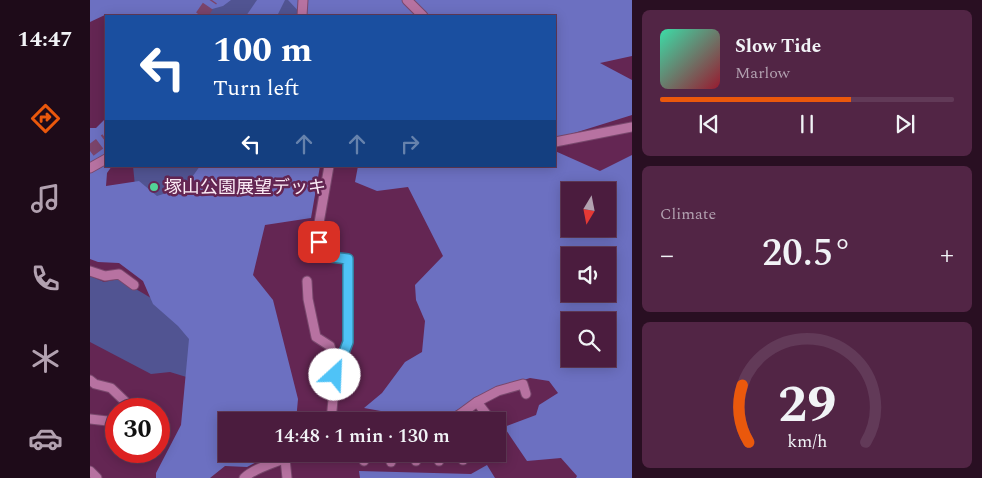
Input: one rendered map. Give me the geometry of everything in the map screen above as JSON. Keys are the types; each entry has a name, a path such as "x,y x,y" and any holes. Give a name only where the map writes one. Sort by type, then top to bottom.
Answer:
{"street":[{"path":"302,15 303,0"},
{"path":"407,0 422,15"},
{"path":"556,142 632,127"},
{"path":"90,168 105,160"},
{"path":"329,167 319,223 319,242 331,257 348,259 348,342 336,368"},
{"path":"90,271 105,276 119,274 134,284"},
{"path":"307,281 308,299 316,337 330,346 334,355 336,368 332,412"},
{"path":"90,380 95,384 111,388 121,398"},
{"path":"469,412 478,402 498,391 523,384 526,394"},
{"path":"478,402 485,412"},
{"path":"90,419 105,421"},
{"path":"244,478 252,470 276,462"},
{"path":"285,462 287,478"},
{"path":"90,471 97,478"}],"shaded area":[{"path":"90,0 231,0 223,6 205,11 203,15 107,14 90,22"},
{"path":"137,0 449,0 458,15 140,15"},
{"path":"257,0 285,0 278,15 247,15"},
{"path":"288,0 632,0 632,56 600,63 632,80 632,115 556,139 556,15 302,15"},
{"path":"105,119 105,167 111,167 107,173 106,186 139,181 157,196 185,187 199,167 320,167 311,218 265,225 253,275 273,300 298,399 297,412 218,412 218,462 257,462 247,467 225,466 210,478 156,478 156,473 161,463 170,463 170,446 181,425 189,339 178,326 153,304 143,281 119,263 98,262 90,259 90,128 96,128"},
{"path":"556,151 600,171 632,155 632,478 576,478 577,476 561,458 527,461 506,430 506,426 536,415 539,405 558,393 549,381 530,378 495,389 453,412 386,412 364,408 382,393 405,362 422,352 425,321 416,300 415,285 443,256 408,187 377,191 355,182 358,167 556,167"},
{"path":"133,167 239,167 158,201 135,186"},
{"path":"90,276 104,282 119,279 193,323 193,379 170,372 151,374 90,342"},
{"path":"487,465 495,478 360,478 359,471 471,474"}],"tunnel":[{"path":"202,15 212,0"},
{"path":"90,151 105,140"}],"place":[{"name":"塚山公園展望デッキ","path":"154,187"}],"route":[{"path":"319,242 331,257 348,259 348,342 336,368 335,375"}]}
